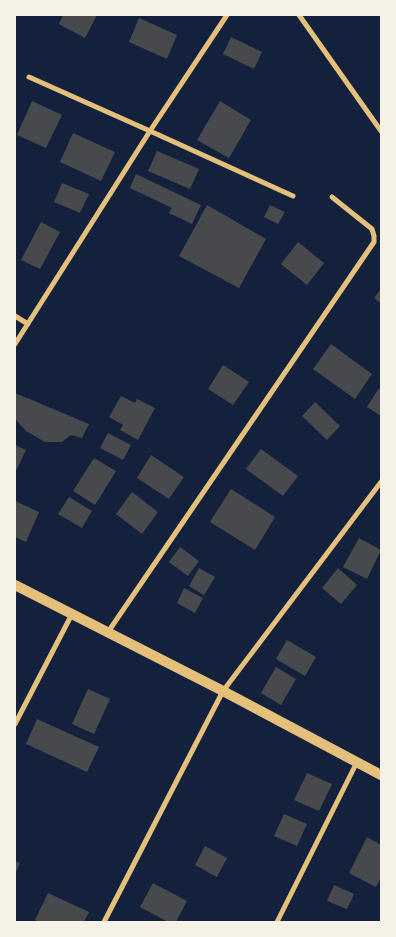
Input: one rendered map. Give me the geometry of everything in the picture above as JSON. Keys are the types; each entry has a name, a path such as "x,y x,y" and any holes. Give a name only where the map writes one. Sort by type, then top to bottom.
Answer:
{"main road":[{"path":"15,585 381,774"}],"street":[{"path":"15,344 150,131 227,15"},
{"path":"299,15 381,131"},
{"path":"29,77 293,196"},
{"path":"108,632 374,242 372,229 332,197"},
{"path":"15,316 28,324"},
{"path":"104,922 223,691 381,482"},
{"path":"15,724 72,614"},
{"path":"277,922 357,761"}],"building":[{"path":"63,15 97,15 85,38 59,24"},
{"path":"139,18 177,35 167,59 129,42"},
{"path":"231,37 262,52 254,69 223,54"},
{"path":"32,101 62,115 46,148 17,135"},
{"path":"220,101 251,120 229,158 197,140"},
{"path":"73,133 115,152 101,181 60,162"},
{"path":"157,151 199,169 190,189 148,171"},
{"path":"136,174 201,205 192,224 169,213 172,208 130,188"},
{"path":"62,183 89,194 80,213 54,202"},
{"path":"207,205 266,239 239,288 179,256"},
{"path":"270,205 285,212 278,224 264,217"},
{"path":"41,222 60,232 40,269 21,260"},
{"path":"298,242 324,263 307,285 281,264"},
{"path":"381,289 381,303 374,298"},
{"path":"331,344 372,374 355,399 313,369"},
{"path":"223,365 249,382 233,405 208,389"},
{"path":"379,388 381,390 381,416 367,407"},
{"path":"15,393 89,424 82,438 71,435 62,442 45,442 26,431 15,419"},
{"path":"121,396 135,403 137,399 155,408 138,440 120,430 123,425 109,417"},
{"path":"315,402 340,426 327,440 302,416"},
{"path":"108,433 131,445 123,460 100,448"},
{"path":"15,445 26,450 15,473"},
{"path":"261,449 298,476 283,496 246,469"},
{"path":"151,455 184,477 169,499 137,478"},
{"path":"94,458 116,471 95,505 73,491"},
{"path":"231,489 275,517 255,550 210,522"},
{"path":"132,492 158,512 142,534 116,514"},
{"path":"69,497 92,511 82,528 58,514"},
{"path":"15,501 39,512 26,542 15,537"},
{"path":"359,538 381,550 367,579 343,567"},
{"path":"180,547 199,561 188,576 169,562"},
{"path":"199,568 215,577 204,595 189,586"},
{"path":"338,568 357,585 341,604 322,588"},
{"path":"184,588 203,598 195,613 177,603"},
{"path":"287,640 316,657 305,676 276,659"},
{"path":"276,667 296,679 281,705 261,693"},
{"path":"88,689 110,699 94,734 72,724"},
{"path":"37,719 99,747 87,772 26,744"},
{"path":"307,773 332,784 319,811 294,800"},
{"path":"284,814 307,824 297,846 274,836"},
{"path":"367,837 381,845 381,877 376,887 349,873"},
{"path":"205,846 227,858 217,877 195,865"},
{"path":"15,861 20,863 15,874"},
{"path":"153,883 187,901 176,922 168,922 140,907"},
{"path":"334,885 354,894 347,909 327,901"},
{"path":"48,893 89,912 84,922 40,922 35,920"}]}
